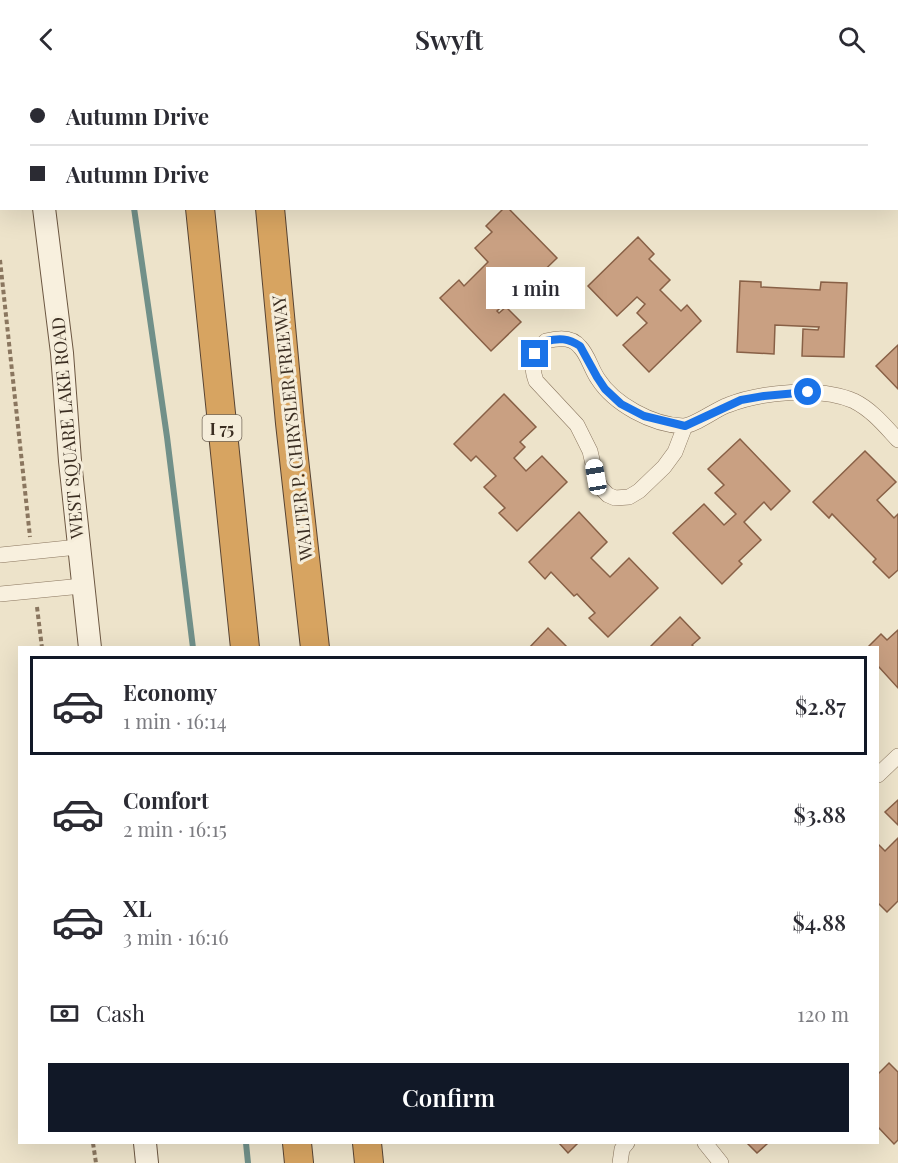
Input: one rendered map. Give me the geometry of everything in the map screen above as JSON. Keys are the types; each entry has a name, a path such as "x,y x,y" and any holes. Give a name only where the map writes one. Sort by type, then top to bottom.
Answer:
{"highway":[{"name":"I 75","path":"200,210 245,646"},
{"name":"WALTER P. CHRYSLER FREEWAY","path":"270,210 290,423 315,646"},
{"path":"297,1144 299,1163"},
{"path":"367,1144 369,1163"}],"main road":[{"name":"WEST SQUARE LAKE ROAD","path":"44,210 62,353 78,547 90,646"},
{"path":"145,1144 147,1163"}],"street":[{"path":"685,426 670,461 639,491 623,498 608,495 601,488 596,477 590,451 577,425 536,381 532,372 535,354 546,341 565,339 574,342 580,346 605,389 621,404 644,416 685,426 741,400 799,393 830,394 854,401 872,413 898,440"},
{"path":"0,555 78,547"},
{"path":"0,594 82,586"},
{"path":"879,774 898,756"},
{"path":"620,1163 619,1157 626,1144"},
{"path":"706,1144 721,1163"}],"path":[{"path":"0,260 30,542"},
{"path":"36,601 42,646"},
{"path":"93,1144 96,1163"}],"building":[{"path":"502,210 510,210 557,258 525,289 509,272 503,277 517,292 497,311 499,313 506,307 521,322 491,351 440,298 459,280 464,286 488,262 475,248 492,232 486,226"},
{"path":"638,237 654,254 649,259 670,280 660,290 681,311 687,305 701,321 649,372 623,345 647,323 637,313 645,304 637,297 617,316 588,286"},
{"path":"740,281 761,282 761,287 820,290 821,282 847,283 844,357 802,356 803,329 818,330 819,327 775,325 774,354 737,352"},
{"path":"898,345 898,389 876,366"},
{"path":"504,394 536,427 520,442 525,447 514,458 526,471 542,456 567,482 517,531 499,513 505,508 484,487 496,476 476,456 471,461 454,444"},
{"path":"740,439 790,491 771,510 764,502 744,522 761,540 739,561 742,564 722,584 673,533 704,504 724,525 736,514 715,493 724,485 708,469"},
{"path":"865,451 896,482 877,500 894,518 898,514 898,570 889,578 873,562 876,559 832,514 829,518 813,502"},
{"path":"579,512 607,542 591,558 610,577 629,558 658,588 608,637 589,618 595,613 577,594 574,596 551,572 545,579 529,562"},
{"path":"680,617 700,638 693,646 651,646"},
{"path":"548,628 566,646 531,646"},
{"path":"898,630 898,688 879,667 879,646 869,646 881,634 887,640"},
{"path":"898,800 898,825 885,812"},
{"path":"898,838 898,901 887,912 879,904 879,845 885,851"},
{"path":"889,1063 898,1072 898,1140 894,1144 879,1128 879,1073"},
{"path":"560,1144 577,1144 568,1153"},
{"path":"748,1144 767,1144 757,1153"}],"waterway":[{"path":"134,210 167,437 193,646"},
{"path":"246,1144 248,1163"}],"route":[{"path":"535,354 546,341 565,339 574,342 580,346 605,389 621,404 644,416 685,426 741,400 808,392"}]}
